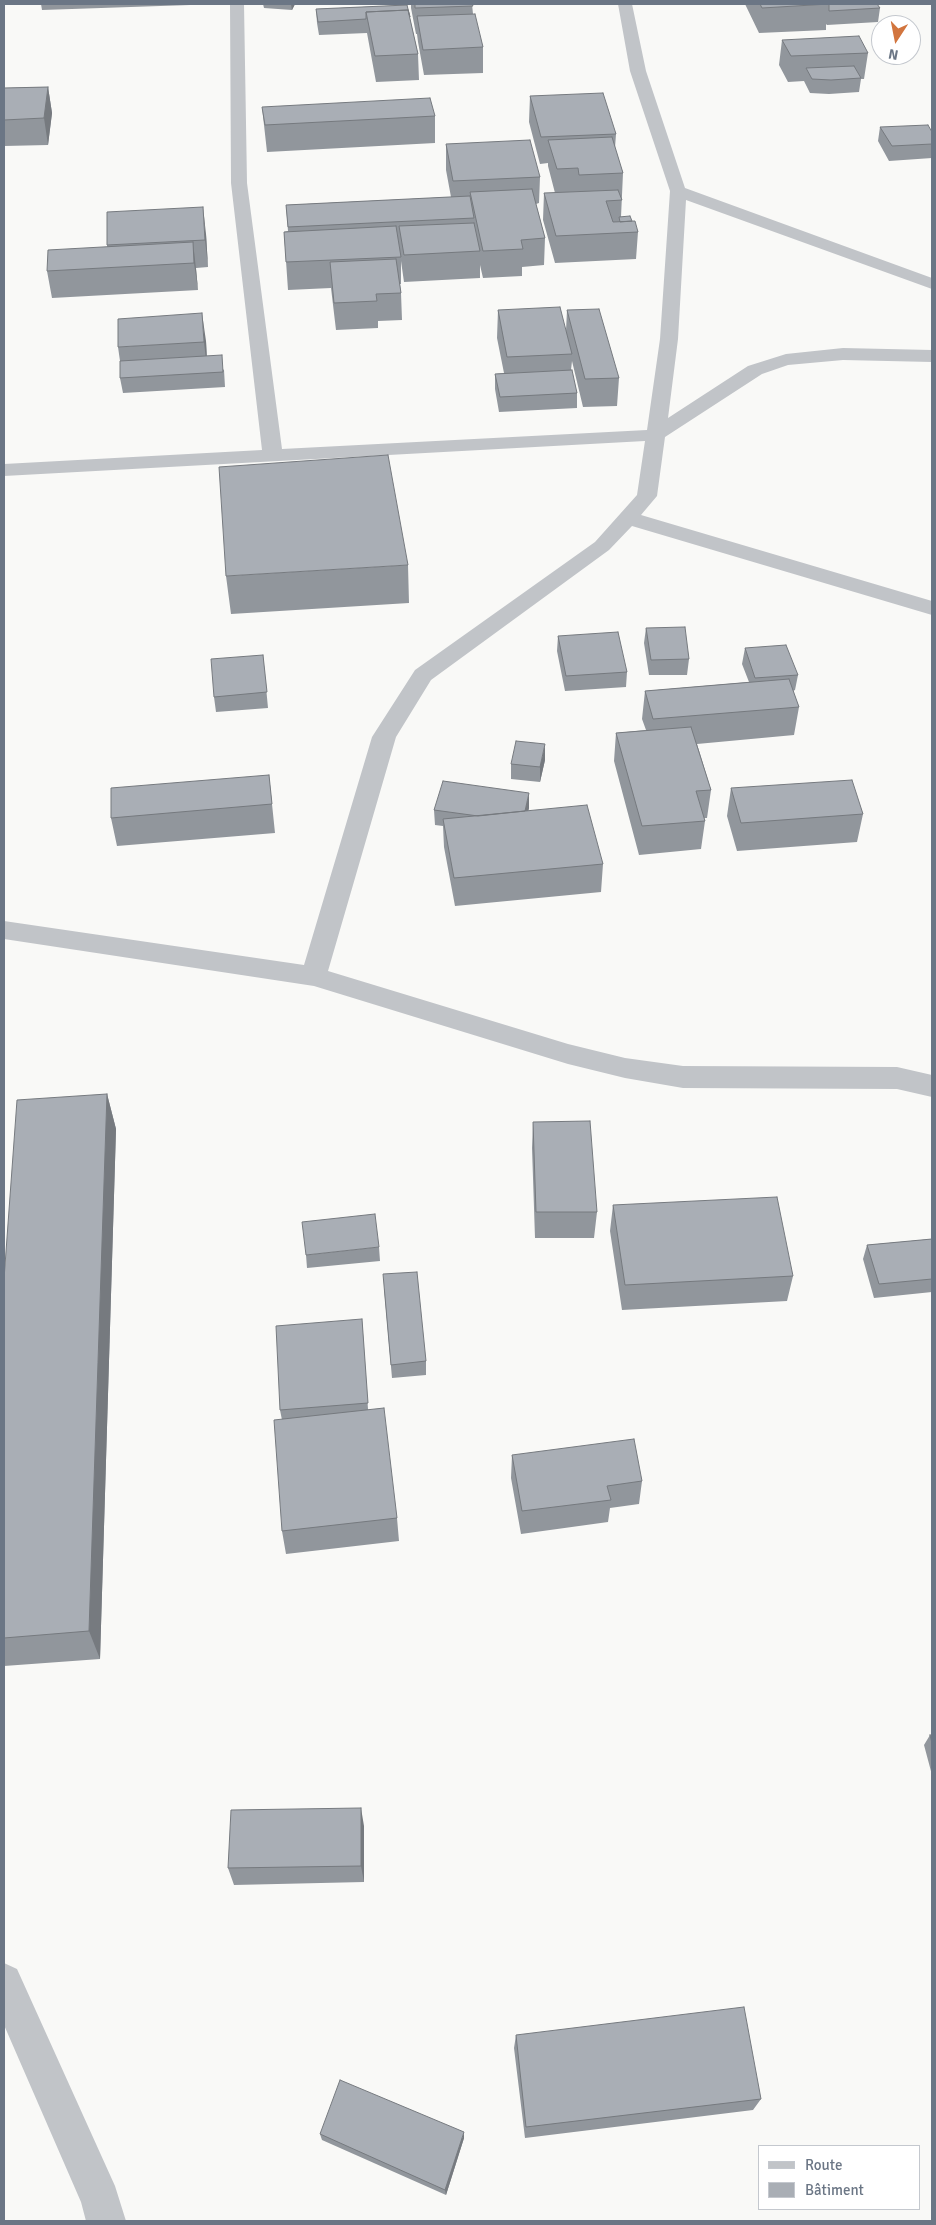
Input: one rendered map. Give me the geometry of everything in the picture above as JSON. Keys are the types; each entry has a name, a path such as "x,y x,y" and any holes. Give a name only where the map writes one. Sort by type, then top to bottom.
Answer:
{"street":[{"path":"236,4 238,183 273,456"},
{"path":"314,976 384,737 423,675 602,546 647,496 668,338 678,191 638,71 625,4"},
{"path":"678,191 932,284"},
{"path":"4,470 656,435 755,370 786,360 843,354 932,356"},
{"path":"628,518 932,608"},
{"path":"4,930 314,976 568,1054 625,1068 683,1076 898,1078 932,1086"},
{"path":"4,1982 101,2200 106,2221"}],"building":[{"path":"415,4 472,4 473,6 415,8"},
{"path":"760,4 829,4 762,8"},
{"path":"829,4 877,4 880,8 829,11"},
{"path":"407,5 410,17 408,10 366,12 366,19 318,22 316,9"},
{"path":"408,10 418,54 375,56 366,12"},
{"path":"475,14 483,47 423,50 417,16"},
{"path":"859,36 868,53 791,56 782,40"},
{"path":"854,66 861,78 812,79 806,68"},
{"path":"48,87 44,118 4,120 4,88"},
{"path":"603,93 616,134 541,137 530,96"},
{"path":"430,98 435,116 265,125 262,107"},
{"path":"928,125 932,132 932,144 892,146 880,127"},
{"path":"612,137 623,173 579,175 578,168 557,169 548,140"},
{"path":"530,140 540,177 453,181 446,144"},
{"path":"532,189 545,238 521,240 523,249 483,251 470,192"},
{"path":"618,190 622,200 606,201 613,222 635,221 638,232 556,236 544,193"},
{"path":"470,196 474,218 288,227 286,205"},
{"path":"203,207 205,240 107,245 107,212"},
{"path":"630,216 632,221 620,222 619,217"},
{"path":"474,223 480,251 404,255 399,226"},
{"path":"396,226 401,257 286,262 284,232"},
{"path":"193,242 194,263 47,271 48,250"},
{"path":"396,259 401,293 376,294 377,301 334,303 330,262"},
{"path":"560,307 572,354 507,357 498,310"},
{"path":"599,309 619,378 585,379 567,310"},
{"path":"202,313 204,342 118,347 118,319"},
{"path":"222,355 223,372 120,378 120,361"},
{"path":"572,370 577,393 500,397 495,374"},
{"path":"388,455 408,565 226,576 219,467"},
{"path":"685,627 689,659 651,660 646,628"},
{"path":"618,632 627,672 566,676 558,636"},
{"path":"786,645 798,675 755,678 745,648"},
{"path":"263,655 267,692 214,697 211,659"},
{"path":"789,679 799,707 653,719 645,691"},
{"path":"691,727 711,790 696,791 705,821 642,826 616,733"},
{"path":"516,741 545,744 540,767 511,764"},
{"path":"269,775 272,804 111,818 111,788"},
{"path":"852,780 863,814 741,823 731,788"},
{"path":"443,781 529,793 525,811 478,816 434,810"},
{"path":"587,805 603,864 454,878 443,819"},
{"path":"107,1094 89,1631 4,1638 4,1279 17,1100"},
{"path":"590,1121 597,1212 536,1212 533,1122"},
{"path":"777,1197 793,1276 625,1285 613,1205"},
{"path":"375,1214 379,1247 306,1255 302,1222"},
{"path":"932,1239 932,1279 879,1284 867,1245"},
{"path":"417,1272 426,1361 391,1365 383,1274"},
{"path":"362,1319 368,1403 280,1410 276,1326"},
{"path":"384,1408 397,1518 282,1531 274,1420"},
{"path":"634,1439 642,1481 607,1486 611,1500 522,1511 512,1455"},
{"path":"361,1808 361,1866 228,1868 231,1810"},
{"path":"744,2007 761,2099 526,2127 516,2035"},
{"path":"340,2080 464,2132 445,2190 320,2134"}]}
